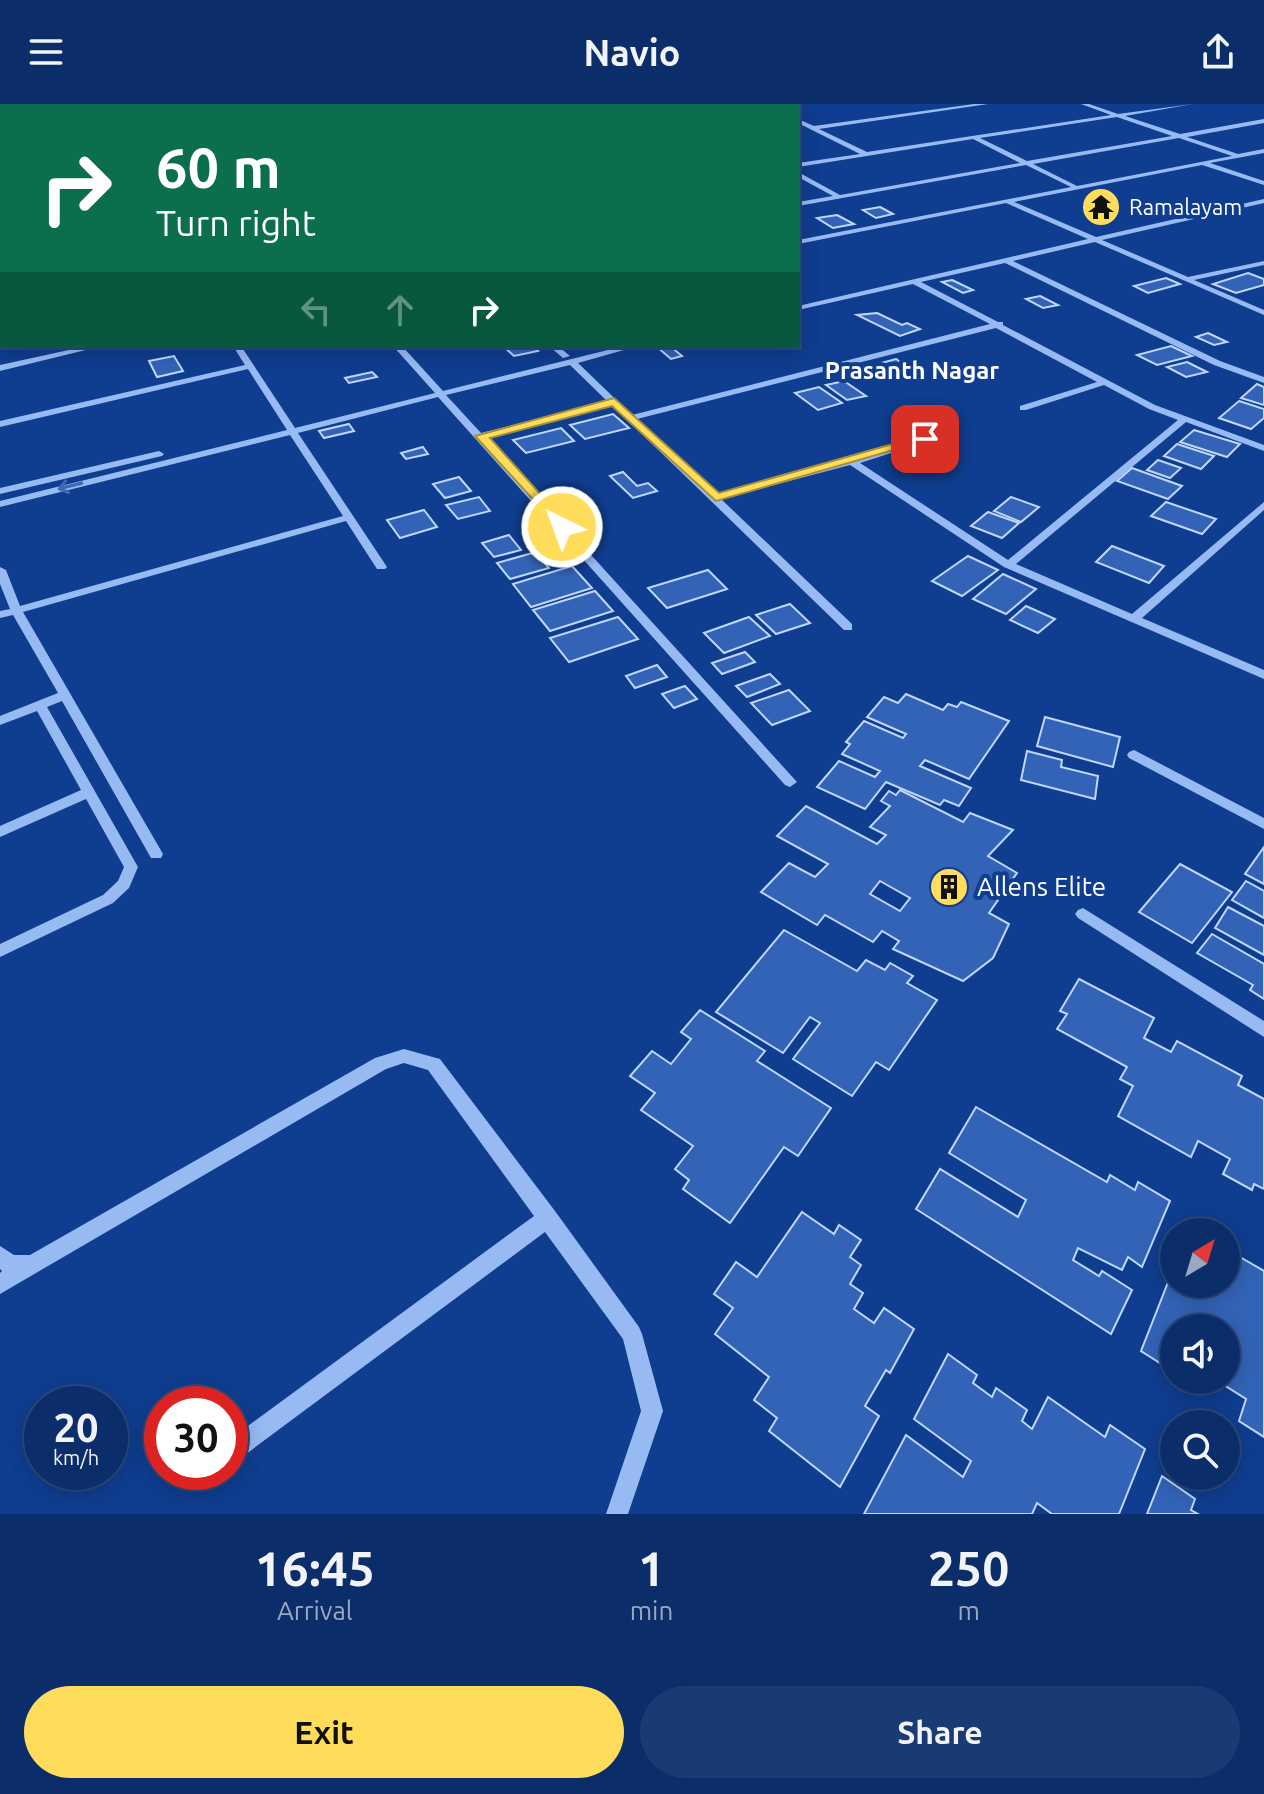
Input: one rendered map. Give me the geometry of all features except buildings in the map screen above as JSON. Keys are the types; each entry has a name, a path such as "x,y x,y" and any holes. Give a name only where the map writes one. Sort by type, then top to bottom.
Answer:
{"street":[{"path":"814,128 985,104"},
{"path":"1084,104 1238,155"},
{"path":"800,165 1190,104"},
{"path":"800,204 1264,121"},
{"path":"800,122 866,154"},
{"path":"976,139 1074,186"},
{"path":"800,242 1264,151"},
{"path":"1202,163 1264,183"},
{"path":"800,175 840,197"},
{"path":"800,302 1264,195"},
{"path":"1006,201 1264,313"},
{"path":"800,308 1264,201"},
{"path":"1005,260 1217,363 1264,380"},
{"path":"1189,279 1264,263"},
{"path":"914,281 1183,420 1264,448"},
{"path":"631,418 1000,324"},
{"path":"0,368 89,348"},
{"path":"238,348 381,567"},
{"path":"399,348 790,782"},
{"path":"556,348 716,497 848,627"},
{"path":"0,491 290,426 602,348"},
{"path":"569,358 623,348"},
{"path":"0,424 252,366"},
{"path":"1023,408 1105,382"},
{"path":"481,436 614,402"},
{"path":"1008,565 1183,420"},
{"path":"0,504 290,426"},
{"path":"716,497 852,462 950,431"},
{"path":"852,462 1008,565 1264,675"},
{"path":"1135,618 1264,505"},
{"path":"0,615 347,518"},
{"path":"0,570 16,610 156,854"},
{"path":"0,721 65,695"},
{"path":"0,951 108,899 124,884 131,867 40,705"},
{"path":"1134,755 1264,824"},
{"path":"0,832 89,792"},
{"path":"1083,914 1264,1030"},
{"path":"0,1284 381,1063 404,1056 434,1064 632,1334 652,1411 617,1514"},
{"path":"248,1439 548,1218"},
{"path":"0,1256 10,1265 32,1265"}],"place":[{"name":"Ramalayam","path":"1101,207"},
{"name":"Allens Elite","path":"949,887"}],"district":[{"name":"Prasanth Nagar","path":"912,371"}],"route":[{"path":"562,527 481,436 614,402 716,497 852,462 925,439"}]}
